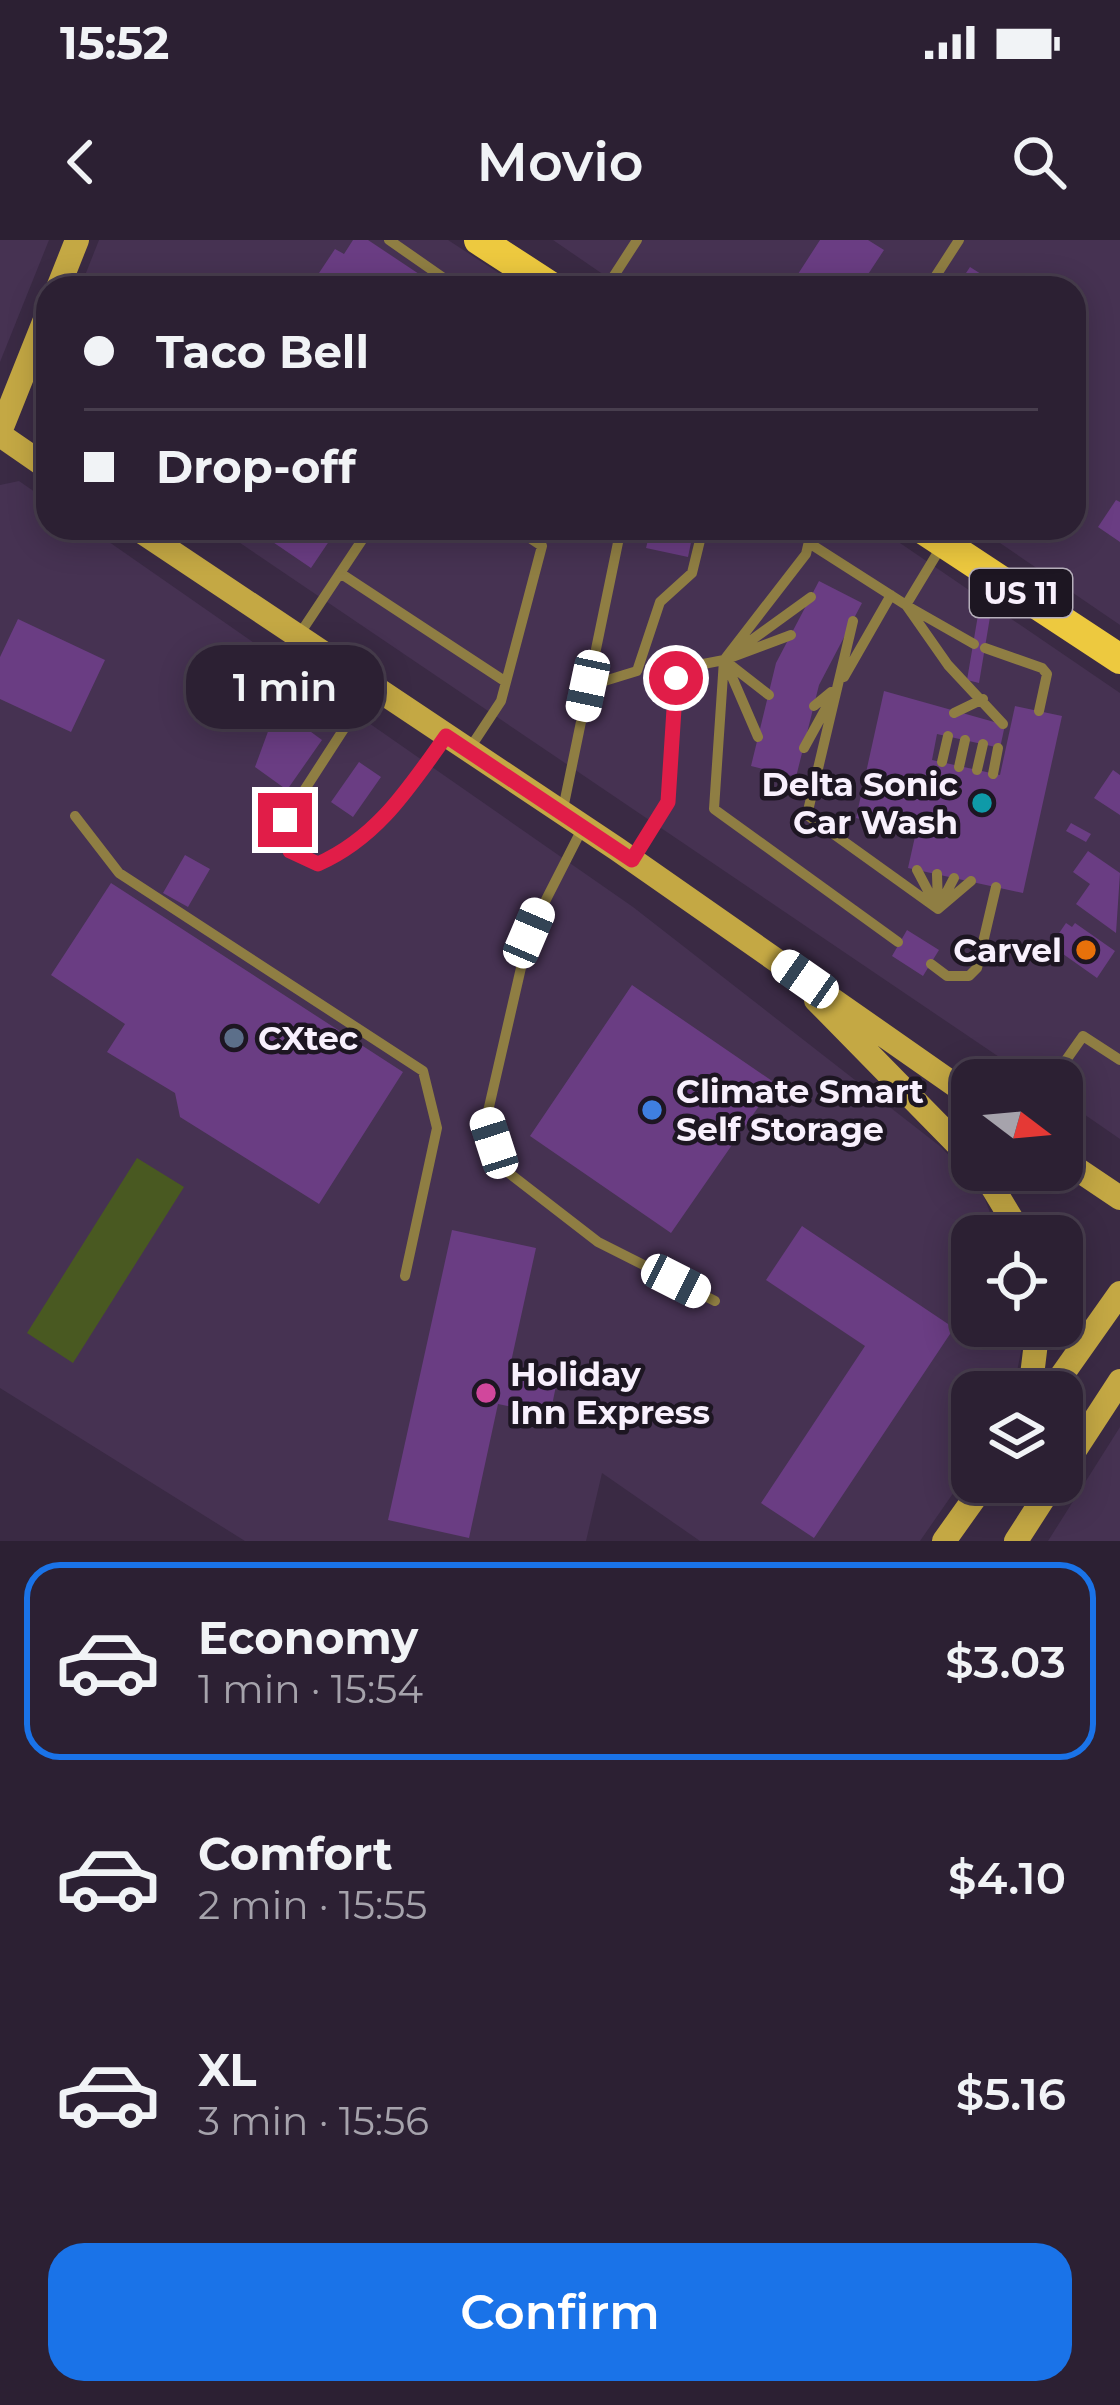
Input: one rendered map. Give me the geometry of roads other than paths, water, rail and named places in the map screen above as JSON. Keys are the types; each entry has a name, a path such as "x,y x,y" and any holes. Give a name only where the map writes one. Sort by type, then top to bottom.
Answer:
{"main road":[{"path":"479,240 534,276"},
{"path":"61,276 70,243"},
{"path":"36,342 0,434 36,460"},
{"path":"154,540 573,819 951,1082"},
{"name":"US 11","path":"940,540 1120,659"},
{"path":"772,956 951,1138"},
{"path":"1083,1173 1120,1198"},
{"path":"1065,1371 1120,1293"},
{"path":"1083,1438 1120,1381"},
{"path":"944,1541 971,1503"},
{"path":"1016,1541 1040,1503"}],"lane":[{"path":"389,240 441,276"},
{"path":"614,276 637,240"},
{"path":"936,276 959,240"},
{"path":"297,638 362,540"},
{"path":"371,687 285,820 290,851 318,864 357,847 501,701 542,545 534,540"},
{"path":"618,540 588,686 573,819 529,933 486,1120 501,1167 598,1242 715,1301"},
{"path":"588,686 637,671 660,602 692,573 700,540"},
{"path":"809,540 806,554 724,660 714,809 898,942"},
{"path":"906,604 930,540"},
{"path":"808,543 979,646 1042,668 1047,674 1039,711"},
{"path":"340,573 506,682"},
{"path":"804,748 891,595"},
{"path":"724,660 811,597"},
{"path":"906,604 948,665 1003,724"},
{"path":"853,621 807,815 938,909"},
{"path":"632,860 668,802 676,678 693,666 724,660 791,635"},
{"path":"833,658 838,686"},
{"path":"724,660 769,695"},
{"path":"724,660 758,737"},
{"path":"814,706 838,686"},
{"path":"954,713 983,699"},
{"path":"970,717 983,699"},
{"path":"983,699 988,721"},
{"path":"942,763 948,736"},
{"path":"959,766 965,740"},
{"path":"977,770 983,744"},
{"path":"993,774 998,748"},
{"path":"75,817 119,873 423,1071 437,1128 405,1276"},
{"path":"917,870 938,909"},
{"path":"937,874 938,909"},
{"path":"938,909 954,878"},
{"path":"938,909 971,881"},
{"path":"931,964 947,976 969,976 977,968 996,887"},
{"path":"1067,1059 1083,1036 1120,1060"}],"place":[{"name":"Delta Sonic Car Wash","path":"982,803"},
{"name":"Carvel","path":"1086,950"},
{"name":"CXtec","path":"234,1038"},
{"name":"Climate Smart Self Storage","path":"652,1110"},
{"name":"Holiday Inn Express","path":"486,1393"}]}
